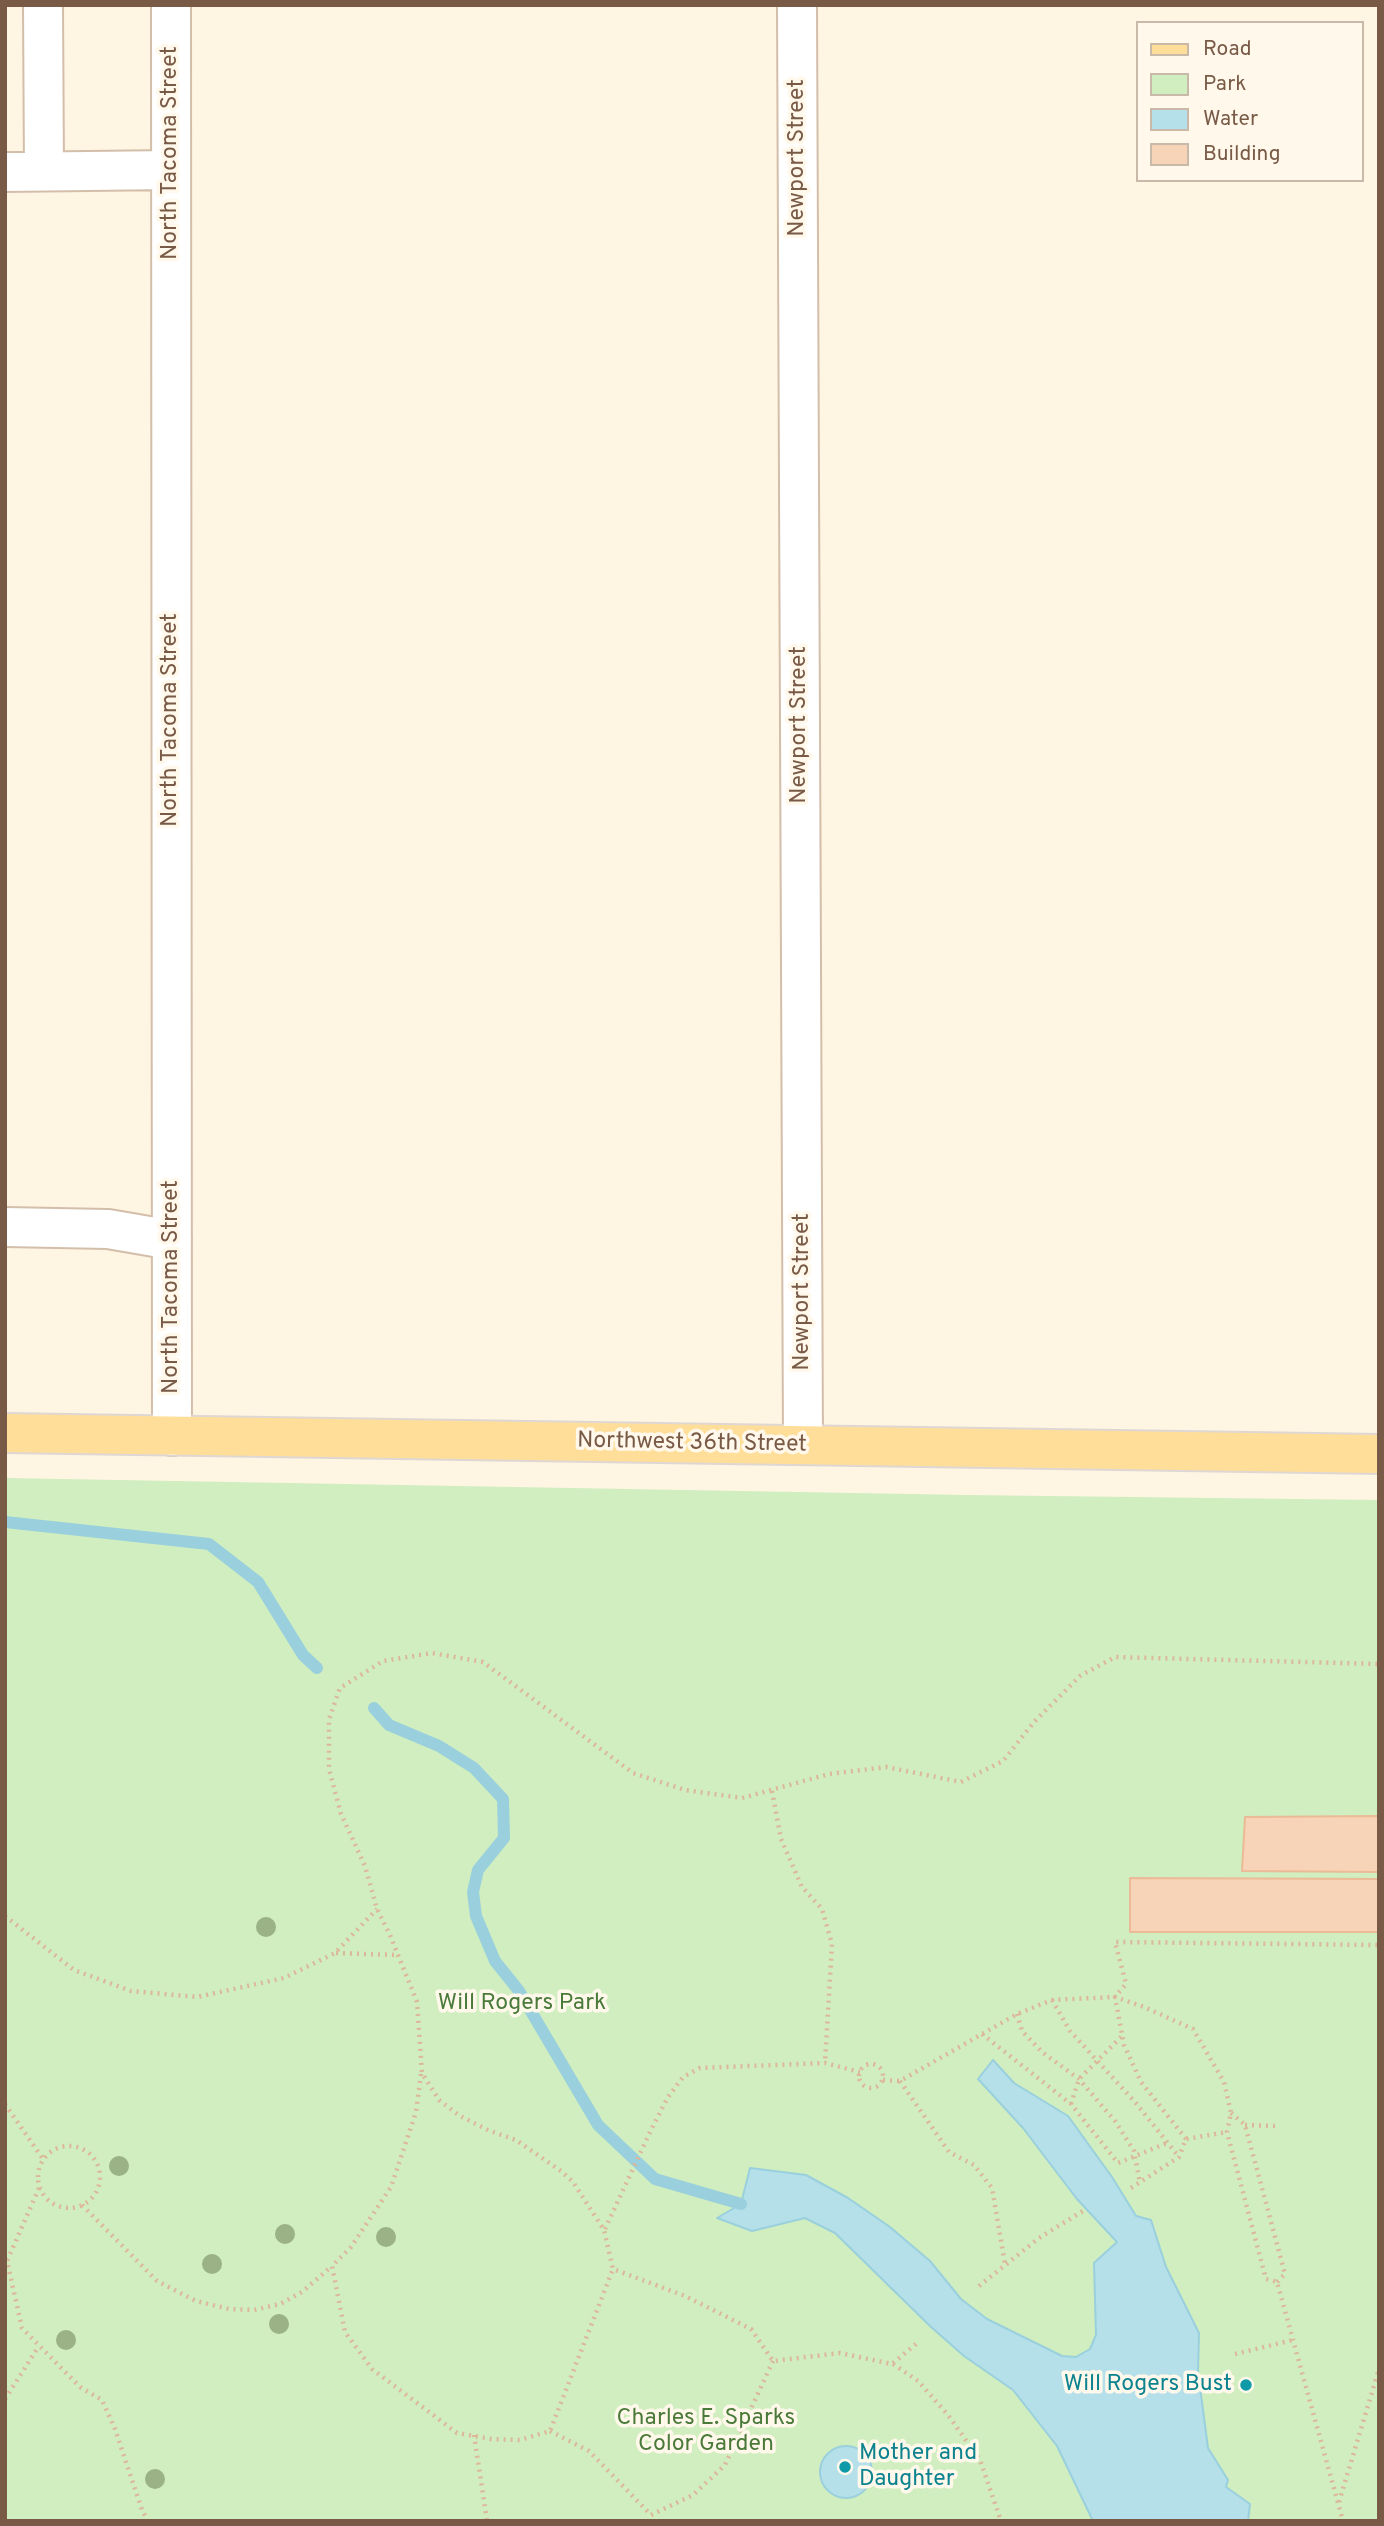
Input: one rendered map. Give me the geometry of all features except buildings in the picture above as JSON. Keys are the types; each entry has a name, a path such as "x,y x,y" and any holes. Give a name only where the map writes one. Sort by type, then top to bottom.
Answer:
{"main road":[{"name":"Northwest 36th Street","path":"5,1433 1379,1454"}],"street":[{"path":"43,5 44,171"},
{"name":"North Tacoma Street","path":"171,5 172,1436"},
{"name":"Newport Street","path":"797,5 803,1445"},
{"path":"5,172 171,170"},
{"path":"5,1227 108,1229 172,1240"}],"path":[{"path":"82,2205 157,2281 196,2301 229,2309 254,2310 280,2304 302,2292 332,2266 351,2247 391,2187 416,2112 422,2073 417,2002 377,1909 365,1866 341,1814 329,1769 328,1719 340,1688 383,1661 432,1653 483,1662 633,1773 685,1790 741,1798 830,1774 886,1766 961,1782 1003,1761 1034,1722 1080,1676 1115,1657 1379,1664"},
{"path":"772,1791 781,1839 802,1887 822,1909 832,1944 825,2063"},
{"path":"5,1916 74,1970 131,1991 197,1997 284,1978 335,1953 377,1909"},
{"path":"1115,1997 1126,1984 1115,1942 1379,1945"},
{"path":"335,1953 397,1955"},
{"path":"1115,1997 1124,2045 1142,2082 1186,2139"},
{"path":"883,2080 900,2081 1017,2014 1052,2000 1115,1997 1193,2029 1224,2082 1231,2113 1227,2132 1266,2278 1277,2282"},
{"path":"1052,2000 1070,2031 1135,2102 1179,2157"},
{"path":"1017,2014 1022,2031 1042,2052 1079,2079 1115,2121 1134,2151 1140,2183"},
{"path":"982,2034 1071,2104 1118,2163 1167,2143"},
{"path":"1071,2104 1079,2079 1122,2036"},
{"path":"604,2230 668,2098 682,2077 700,2068 825,2063 860,2072"},
{"path":"873,2064 882,2071 883,2080 877,2088 865,2087 860,2080 860,2072 865,2066 873,2064"},
{"path":"422,2073 439,2100 460,2116 490,2132 516,2140 561,2171 573,2182 604,2230 613,2269 550,2431"},
{"path":"900,2081 949,2152 974,2165 992,2188 1005,2264"},
{"path":"5,2104 43,2158"},
{"path":"1231,2113 1245,2125 1285,2274 1277,2282"},
{"path":"1245,2125 1277,2126"},
{"path":"1186,2139 1227,2132"},
{"path":"1131,2188 1179,2157 1186,2139"},
{"path":"39,2188 52,2204 73,2208 82,2205 97,2191 100,2170 90,2153 81,2147 70,2145 51,2151 43,2158 39,2168 39,2188 7,2260 22,2328 80,2388 102,2400 148,2521"},
{"path":"979,2286 1039,2238 1083,2211"},
{"path":"332,2266 345,2332 372,2369 457,2433 520,2440 550,2431 589,2451 652,2518 693,2495 724,2465 773,2361"},
{"path":"613,2269 685,2296 751,2329 773,2361"},
{"path":"1277,2282 1343,2521"},
{"path":"1235,2354 1293,2340"},
{"path":"892,2364 916,2344"},
{"path":"5,2399 39,2346"},
{"path":"773,2361 840,2354 892,2364 918,2381 948,2415 980,2460 1001,2521"},
{"path":"1338,2503 1379,2369"},
{"path":"474,2435 487,2521"}],"green space":[{"name":"Will Rogers Park","path":"5,1478 1379,1500 1379,2521 5,2521"}],"water":[{"path":"993,2060 1014,2083 1068,2116 1136,2216 1151,2220 1166,2267 1199,2333 1198,2372 1208,2448 1228,2480 1226,2487 1250,2504 1248,2521 1093,2521 1057,2446 1013,2390 964,2356 835,2233 805,2218 752,2231 717,2218 741,2204 750,2168 806,2175 848,2198 890,2227 930,2261 961,2299 987,2319 1062,2356 1076,2357 1090,2349 1096,2335 1094,2263 1117,2242 1077,2199 1023,2128 978,2079"},
{"path":"846,2446 856,2448 864,2454 870,2462 870,2482 864,2490 856,2496 846,2498 836,2496 828,2490 822,2482 820,2472 822,2462 828,2454 836,2448"}],"waterway":[{"path":"5,1522 209,1544 258,1582 303,1655 317,1668"},
{"path":"374,1708 389,1725 439,1746 474,1768 503,1799 504,1838 478,1870 473,1892 476,1916 495,1961 519,1991 598,2125 655,2179 741,2204"}],"place":[{"name":"Will Rogers Bust","path":"1246,2385"},
{"name":"Mother and Daughter","path":"845,2467"}],"park label":[{"name":"Charles E. Sparks Color Garden","path":"706,2432"}]}
